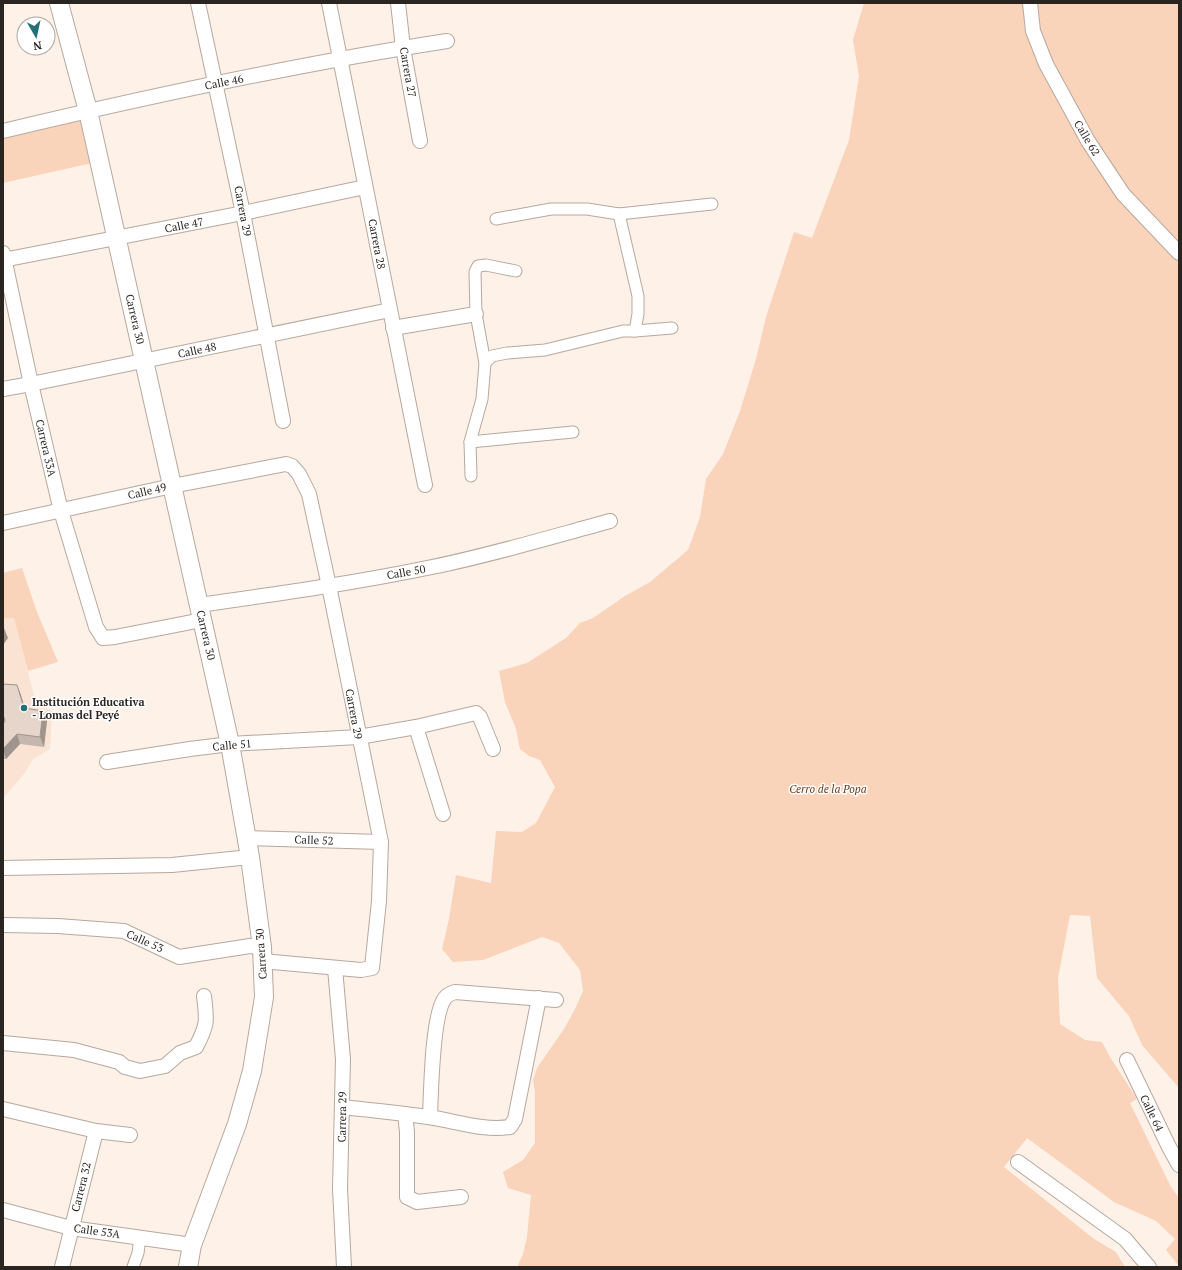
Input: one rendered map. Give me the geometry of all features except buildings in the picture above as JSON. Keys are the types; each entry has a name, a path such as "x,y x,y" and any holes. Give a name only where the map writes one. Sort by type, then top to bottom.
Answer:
{"street":[{"name":"Carrera 30","path":"60,3 88,111 230,744 248,838 262,954 264,997 252,1072 237,1124 192,1246 188,1267"},
{"name":"Carrera 29","path":"198,3 243,213 283,421"},
{"name":"Carrera 28","path":"329,3 425,485"},
{"name":"Carrera 27","path":"398,3 403,48 420,141"},
{"name":"Calle 62","path":"1030,3 1033,31 1046,64 1088,141 1123,194 1179,253"},
{"name":"Calle 46","path":"3,131 216,83 340,59 447,42"},
{"name":"Calle 47","path":"3,257 117,238 365,187"},
{"path":"496,218 551,209 587,209 619,214 712,204"},
{"path":"619,214 638,296 638,314 635,331"},
{"name":"Carrera 33A","path":"3,257 61,511 96,627 104,638"},
{"path":"471,476 470,442 482,399 485,363 476,314 475,272 478,266 486,265 516,271"},
{"name":"Calle 48","path":"3,389 390,310"},
{"path":"393,328 476,314"},
{"path":"485,363 492,356 507,353 545,350 623,331 672,328"},
{"path":"470,442 573,432"},
{"name":"Calle 49","path":"3,523 172,486 286,464 292,466"},
{"name":"Carrera 29","path":"292,466 299,474 309,494 330,586 381,842 380,901 372,968"},
{"name":"Calle 50","path":"104,638 115,638 201,613 330,586 432,567 610,521"},
{"name":"Calle 51","path":"107,762 230,744 359,737 416,727 476,713 480,717 493,749"},
{"path":"416,727 443,814"},
{"name":"Calle 52","path":"248,838 381,842"},
{"path":"3,868 172,865 250,857"},
{"name":"Calle 53","path":"3,925 58,926 124,931 179,957 250,946 262,954 335,968 360,970 372,968"},
{"name":"Carrera 29","path":"335,968 343,1059 340,1189 344,1267"},
{"path":"430,1117 434,1044 439,1008 445,997 455,992 556,1000"},
{"path":"3,1043 74,1050 119,1062 125,1067 140,1071 164,1066 180,1053 196,1047 204,1031 207,1019 204,996"},
{"path":"342,1107 430,1117 473,1126 499,1128 510,1127 515,1118 539,998"},
{"name":"Calle 64","path":"1127,1060 1179,1165"},
{"path":"3,1109 96,1131 130,1135"},
{"path":"405,1114 408,1132 407,1197 417,1202 461,1198"},
{"name":"Carrera 32","path":"62,1267 96,1131"},
{"path":"1018,1162 1125,1239 1149,1267"},
{"name":"Calle 53A","path":"3,1210 71,1228 140,1237 192,1246"},
{"path":"133,1267 138,1253 140,1237"}],"shaded area":[{"name":"Institución Educativa - Lomas del Peyé","path":"3,618 14,618 37,707 52,710 50,749 33,759 25,773 3,798"}],"green space":[{"name":"Cerro de la Popa","path":"864,3 1179,3 1179,1088 1142,1045 1129,1016 1097,978 1090,916 1070,915 1058,978 1060,1024 1085,1040 1102,1042 1137,1099 1130,1103 1171,1187 1179,1198 1179,1266 1166,1250 1175,1239 1156,1221 1114,1202 1027,1138 1004,1167 1094,1239 1116,1252 1125,1267 517,1267 523,1254 527,1237 531,1195 508,1188 503,1172 523,1160 535,1143 535,1092 533,1080 537,1068 564,1029 583,991 580,970 559,943 542,937 483,960 453,962 442,949 449,919 456,875 491,883 496,831 522,832 536,823 555,787 540,760 529,756 520,749 516,729 505,702 499,671 527,663 566,638 580,623 593,618 625,596 650,582 688,550 700,517 706,479 723,454 740,411 756,359 766,317 794,232 812,238 849,140 859,76 853,40"},
{"path":"83,120 92,163 3,183 3,138"},
{"path":"22,568 37,612 58,662 28,671 14,618 3,618 3,573"}],"place":[{"name":"Institución Educativa - Lomas del Peyé","path":"24,708"}]}
